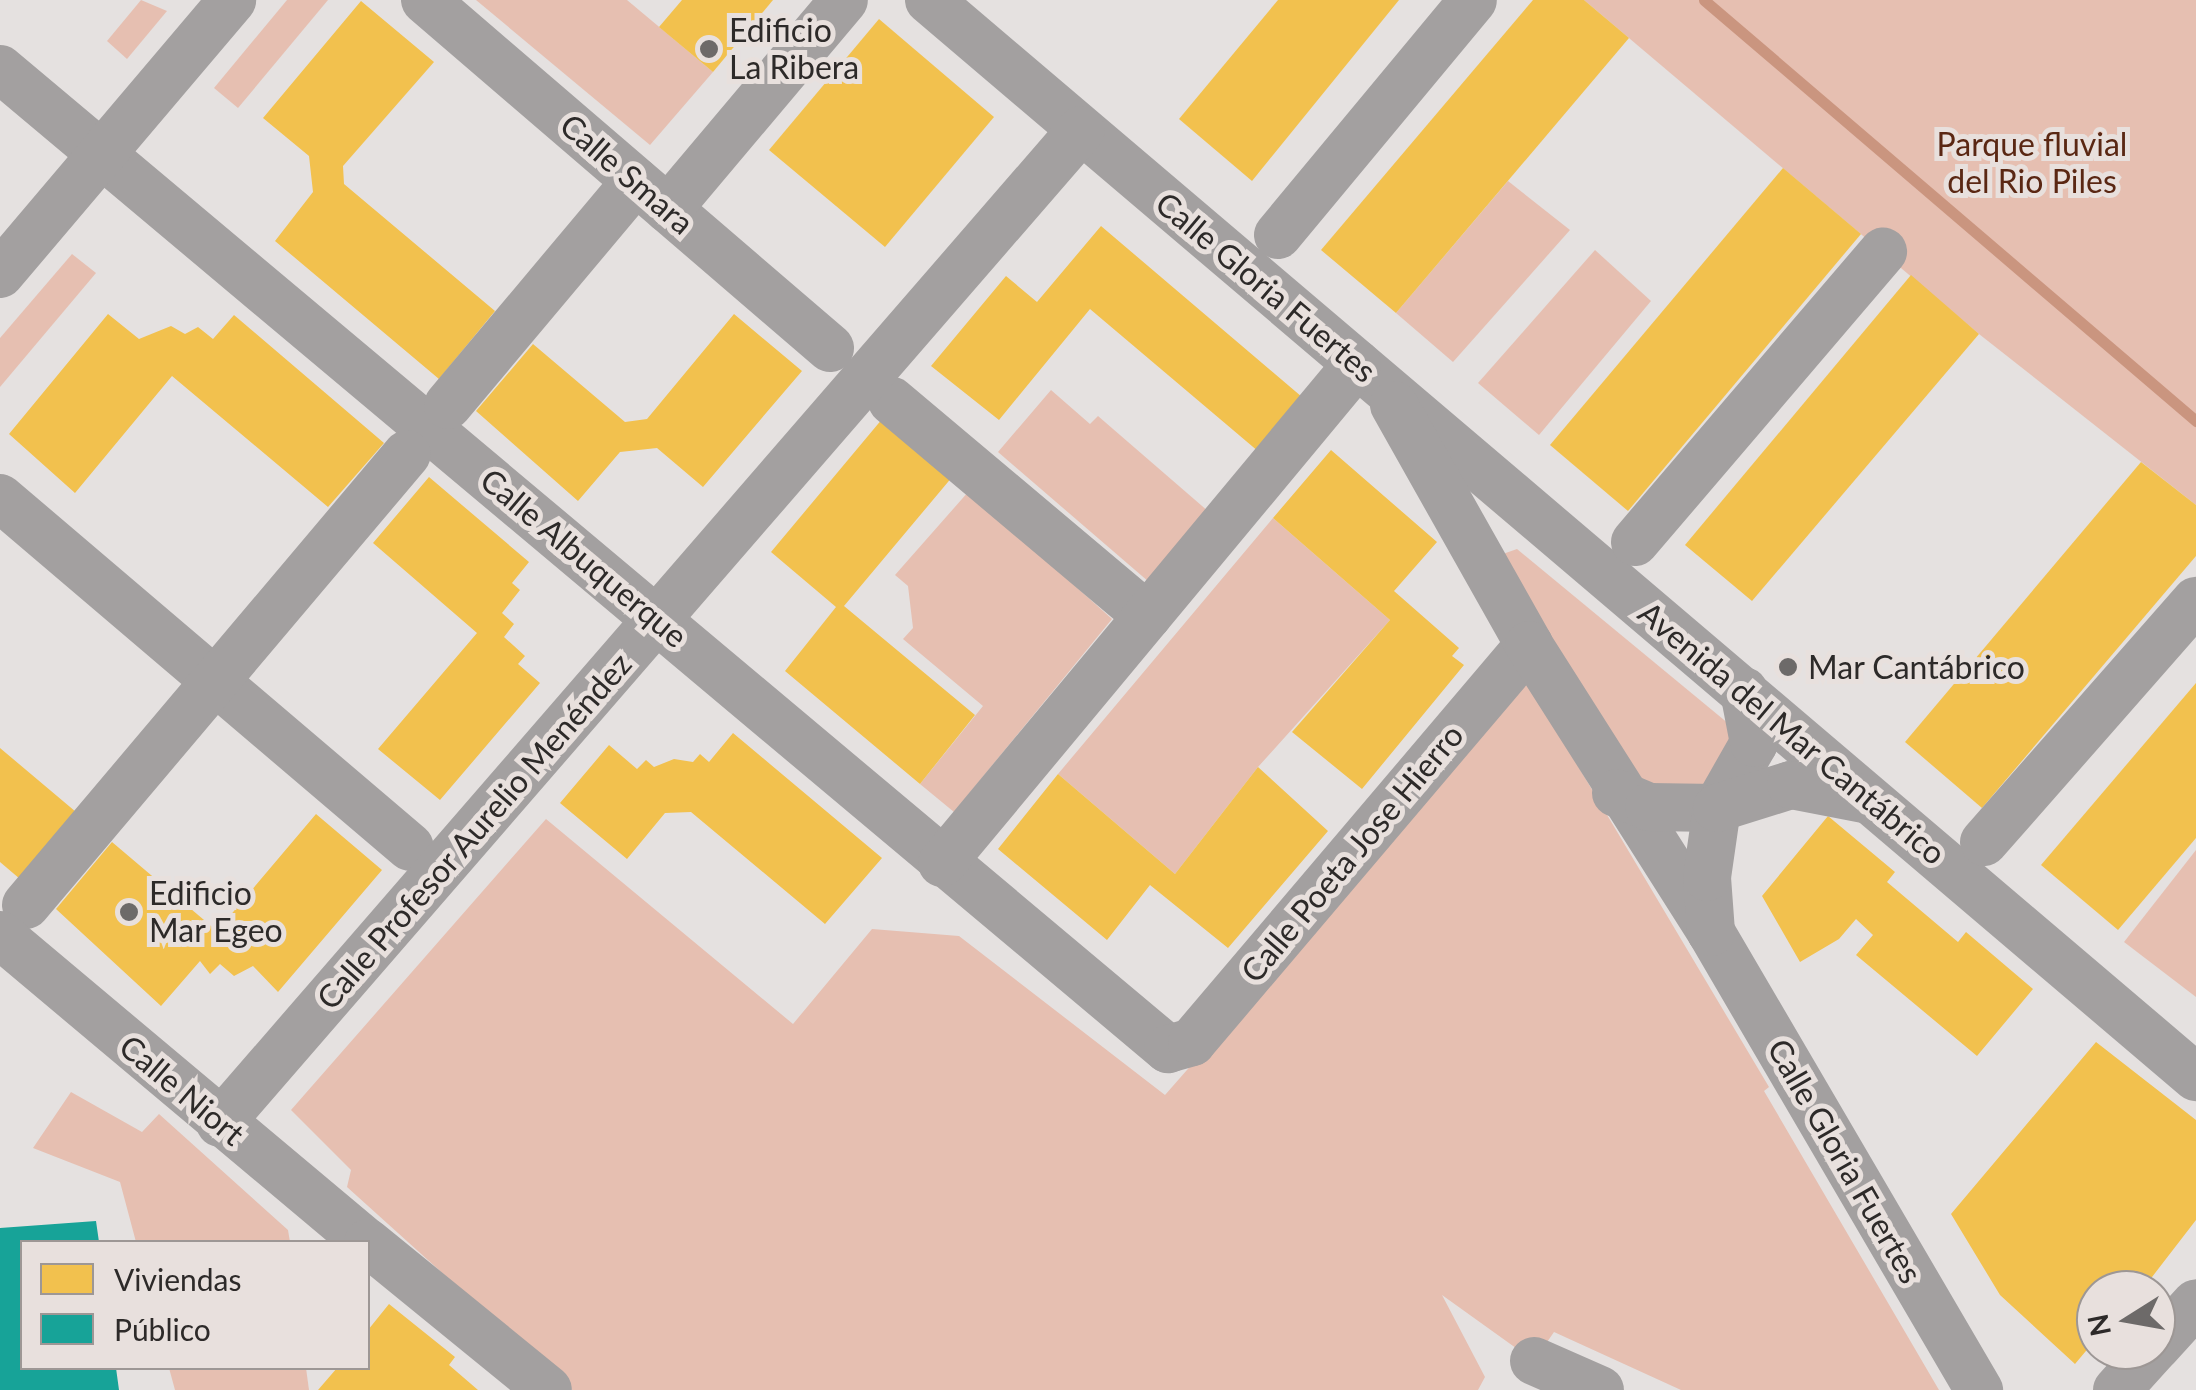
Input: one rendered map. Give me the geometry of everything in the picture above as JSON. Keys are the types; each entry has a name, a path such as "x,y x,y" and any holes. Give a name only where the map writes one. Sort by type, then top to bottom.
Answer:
{"street":[{"path":"0,274 232,0"},
{"name":"Calle Smara","path":"425,0 830,348"},
{"path":"448,406 844,0"},
{"name":"Calle Gloria Fuertes","path":"929,0 1372,377 1616,793 1711,932 1979,1390"},
{"path":"1278,235 1473,0"},
{"name":"Calle Albuquerque","path":"0,69 1168,1049"},
{"name":"Calle Profesor Aurelio Menéndez","path":"220,1123 1081,130"},
{"path":"1635,542 1883,252"},
{"path":"942,863 1147,616 1372,377"},
{"name":"Avenida del Mar Cantábrico","path":"1372,377 2196,1076"},
{"path":"892,401 1147,616"},
{"path":"13,920 407,454"},
{"path":"0,498 410,847"},
{"path":"1984,842 2196,601"},
{"name":"Calle Poeta Jose Hierro","path":"1168,1049 1192,1042 1528,646"},
{"name":"Calle Gloria Fuertes","path":"1711,932 1707,877 1717,808 1754,744 1744,691"},
{"path":"1616,793 1649,807 1717,808 1792,785 1872,800"},
{"name":"Calle Niort","path":"13,920 220,1123 363,1240"},
{"name":"Calle Niort","path":"370,1245 548,1390"},
{"path":"2176,1325 2196,1303"},
{"path":"1534,1360 1600,1390"},
{"path":"2117,1390 2135,1370"}],"green space":[{"path":"141,0 167,11 127,59 107,41"},
{"path":"287,0 328,0 238,108 214,88"},
{"path":"476,0 627,0 713,72 650,145"},
{"name":"Parque fluvial del Rio Piles","path":"1584,0 2196,0 2196,505 1979,334"},
{"path":"1508,181 1570,230 1453,362 1396,313"},
{"path":"1595,250 1651,301 1539,435 1478,383"},
{"path":"72,254 96,273 0,387 0,338"},
{"path":"1051,390 1090,424 1098,416 1209,512 1149,582 998,452"},
{"path":"969,491 1112,619 954,812 920,784 983,706 903,639 913,628 908,586 895,575"},
{"path":"1273,518 1390,620 1258,767 1175,874 1058,774"},
{"path":"1517,549 1735,729 1713,782 1692,789 1636,782 1500,555"},
{"path":"1528,682 1769,1087 1764,1091 1939,1390 1681,1390 1554,1332 1534,1361 1442,1295 1485,1377 1478,1390 572,1390 347,1187 351,1170 291,1110 546,819 793,1024 872,929 959,936 1165,1095"},
{"path":"2196,850 2196,997 2124,942"},
{"path":"71,1092 142,1132 159,1114 288,1230 290,1240 135,1240 120,1182 33,1148"},
{"path":"170,1370 306,1370 309,1390 175,1390"}],"building: Viviendas":[{"name":"Edificio La Ribera","path":"682,0 773,0 713,72 659,27"},
{"path":"1278,0 1399,0 1252,181 1179,119"},
{"path":"1533,0 1584,0 1629,38 1396,313 1321,250"},
{"path":"361,1 434,62 343,166 344,184 495,311 439,379 275,241 313,192 309,156 263,118"},
{"path":"879,19 994,117 885,247 769,150"},
{"path":"1783,168 1861,234 1628,511 1550,445"},
{"path":"1101,226 1302,397 1259,452 1090,309 999,420 931,366 1006,276 1037,302"},
{"path":"1911,275 1979,334 1752,601 1685,545"},
{"path":"108,314 139,339 171,326 185,334 198,327 213,339 234,315 384,443 328,507 172,376 75,493 9,434"},
{"path":"734,314 802,371 703,487 657,448 620,452 578,501 476,411 533,344 625,422 647,419"},
{"path":"883,418 953,476 844,606 975,715 920,784 785,671 836,607 771,552"},
{"path":"1331,450 1437,542 1394,591 1459,648 1452,656 1464,665 1362,789 1292,732 1390,620 1273,518"},
{"path":"2141,462 2196,505 2196,556 1982,808 1905,742"},
{"path":"429,477 529,562 512,583 520,590 502,613 514,624 504,637 525,656 518,664 540,683 440,800 378,749 477,633 373,543"},
{"path":"2196,683 2196,838 2118,930 2041,865"},
{"path":"733,733 882,858 825,924 691,812 665,813 627,859 560,803 609,745 637,769 646,760 654,767 674,759 693,762 700,754 709,762"},
{"path":"0,748 76,812 20,879 0,862"},
{"path":"1258,767 1328,831 1228,948 1150,885 1107,940 998,849 1058,774 1175,874"},
{"name":"Edificio Mar Egeo","path":"316,814 382,870 278,992 253,966 234,976 220,964 210,974 200,961 161,1006 56,909 112,842 217,931"},
{"path":"1828,816 1895,872 1887,882 1958,942 1966,932 2033,989 1977,1056 1856,955 1873,935 1856,919 1839,939 1800,962 1762,896"},
{"path":"2096,1042 2196,1120 2196,1220 2157,1270 2076,1270 2075,1364 2000,1295 1951,1214"},
{"path":"389,1304 455,1357 449,1365 478,1390 318,1390 335,1370 370,1370 370,1328"}],"building: Público":[{"path":"96,1221 99,1240 20,1240 20,1370 116,1370 119,1390 0,1390 0,1228"}],"waterway":[{"path":"1704,0 2196,421"}],"place":[{"name":"Edificio La Ribera","path":"709,49"},
{"name":"Mar Cantábrico","path":"1788,667"},
{"name":"Edificio Mar Egeo","path":"129,912"}]}
